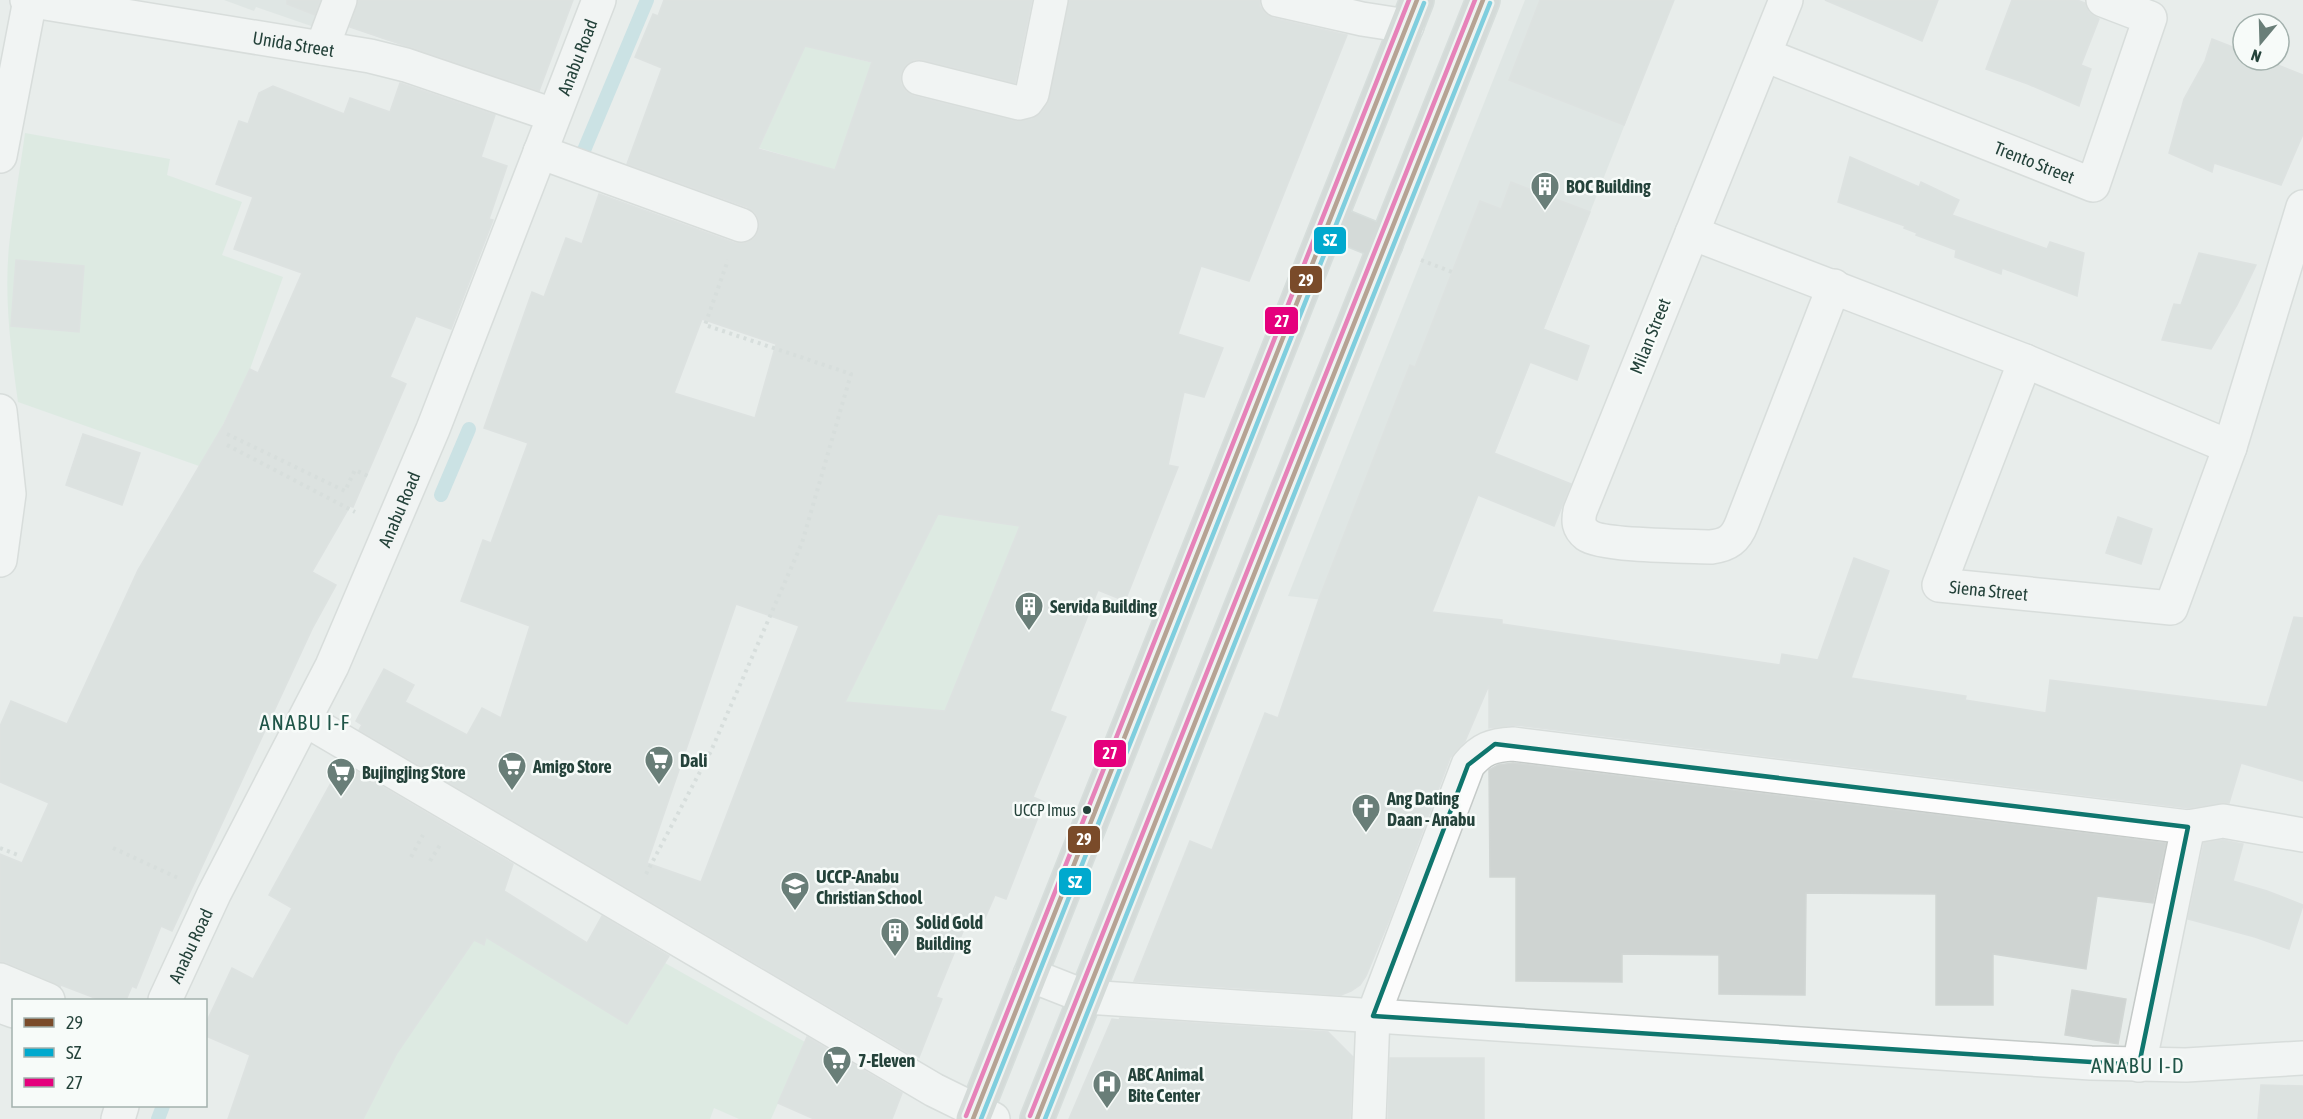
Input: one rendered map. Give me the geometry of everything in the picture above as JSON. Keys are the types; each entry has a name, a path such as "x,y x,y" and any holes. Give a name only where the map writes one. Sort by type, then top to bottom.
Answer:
{"highway":[{"path":"1037,1119 1484,0"},
{"path":"980,1116 1030,975 1412,13"},
{"path":"1330,221 1386,244"}],"street":[{"path":"0,156 28,0"},
{"name":"Unida Street","path":"28,0 144,9 406,65 553,115"},
{"path":"322,48 340,0"},
{"name":"Anabu Road","path":"165,999 214,894 332,666 433,429 599,0"},
{"path":"920,78 1019,103 1027,101 1032,94 1051,0"},
{"path":"1278,0 1362,20 1412,13"},
{"name":"Milan Street","path":"1786,0 1585,499 1578,520 1581,529 1598,541 1711,547 1722,546 1731,541 1738,534 1834,286"},
{"name":"Trento Street","path":"1765,55 2092,185 2150,18 2103,0"},
{"path":"540,152 741,225"},
{"path":"1692,232 2025,361 2230,447 2303,207"},
{"name":"Siena Street","path":"2025,361 1938,585 2171,608 2230,447"},
{"path":"0,411 9,494 0,560"},
{"path":"306,720 980,1116"},
{"path":"1369,1119 1373,1016 1468,765 1479,752 1495,744 1524,745 2188,827 2223,821 2303,836"},
{"path":"2139,1065 2188,827"},
{"path":"1030,975 1086,997 2067,1062 2186,1065 2303,1058"},
{"path":"0,980 46,999"}],"path":[{"path":"627,909 711,751 802,543 851,374 705,325 741,225"},
{"path":"1415,258 1452,272"},
{"path":"227,434 336,488"},
{"path":"227,445 356,513 352,521"},
{"path":"411,857 426,830"},
{"path":"0,848 18,855"},
{"path":"113,848 214,894"}],"highlighted area":[{"path":"1495,744 2188,827 2139,1065 1373,1016 1468,765"}],"shaded area":[{"path":"224,0 403,0 389,41 319,16 314,27 256,7 254,11"},
{"path":"1525,0 1674,0 1432,612 1288,596"}],"green space":[{"path":"805,46 881,65 854,115 835,170 759,148"},
{"path":"25,133 170,159 167,175 242,202 222,255 283,277 250,369 216,439 199,466 18,402 7,286 12,218"},
{"path":"938,514 1020,526 931,747 834,724"},
{"path":"486,937 627,1024 665,963 805,1042 771,1119 739,1119 714,1108 710,1119 363,1119 397,1053 474,940 483,945"}],"building":[{"path":"287,0 320,0 315,15 287,4"},
{"path":"358,0 573,0 539,91 350,27"},
{"path":"664,0 1032,0 1015,83 923,60 914,60 906,65 901,74 901,84 914,96 1015,121 1032,119 1042,112 1047,104 1069,0 1260,0 1260,6 1265,13 1273,18 1347,35 1249,281 1201,266 1178,334 1223,348 1204,397 1184,392 1168,465 1178,467 1125,601 1098,590 1050,711 1066,717 1033,797 1044,802 1006,899 995,895 985,918 971,912 936,997 942,999 919,1057 916,1055 915,1057 359,730 362,725 356,721 384,669 414,685 405,702 467,735 482,708 501,718 530,626 461,601 483,540 491,543 528,443 484,428 532,292 544,297 566,238 582,244 599,194 735,243 745,243 753,239 758,232 759,221 755,213 747,207 627,164 662,68 635,57 653,14 658,16","holes":["805,46 872,62 835,170 758,149","702,319 776,344 755,418 674,393","938,514 1020,526 945,711 845,702","736,604 799,626 701,882 647,863"]},
{"path":"1540,0 1674,0 1624,125 1509,80"},
{"path":"1825,0 1938,0 1922,41"},
{"path":"2012,0 2077,0 2085,3 2089,12 2099,19 2081,65 2091,69 2079,106 1986,69"},
{"path":"2212,39 2231,46 2231,72 2291,70 2303,75 2303,134 2281,185 2214,163 2212,172 2169,153 2184,99 2205,61"},
{"path":"400,83 495,115 481,157 507,166 489,219 493,220 451,329 416,316 390,377 406,384 353,507 350,506 312,572 336,585 312,629 172,931 161,926 136,988 132,986 126,999 97,999 61,985 60,987 0,962 0,854 22,863 49,803 0,782 0,726 11,701 67,724 138,570 223,426 250,369 258,373 302,273 234,249 253,197 216,184 239,121 248,124 259,93 273,86 344,114 350,98 390,112"},
{"path":"1850,157 1919,187 1921,182 1959,200 1952,215 2047,249 2050,242 2084,253 2077,296 2002,268 2001,274 1955,257 1956,250 1916,235 1917,233 1904,228 1905,226 1838,202"},
{"path":"1511,182 1590,212 1543,329 1589,346 1577,380 1530,362 1494,453 1571,484 1554,526 1478,495 1432,612 1502,620 1502,624 1780,665 1782,654 1818,660 1854,558 1889,571 1851,678 1966,696 1965,700 2046,713 2050,680 2267,707 2294,617 2303,618 2303,781 2241,763 2229,803 2188,808 1515,725 1489,728 1489,685 1465,741 1450,758 1390,918 1360,985 1341,995 1134,981 1190,841 1212,850 1265,713 1278,718 1319,599 1410,365 1415,367 1480,201 1501,209"},
{"path":"2199,253 2256,265 2237,305 2211,349 2162,340 2174,304 2181,305"},
{"path":"16,260 84,266 79,332 11,326"},
{"path":"83,434 140,453 122,505 66,485"},
{"path":"2118,517 2152,529 2141,564 2106,553"},
{"path":"342,763 513,864 504,891 587,943 602,916 669,956 627,1024 486,937 484,945 474,940 397,1053 363,1119 228,1119 250,1055 207,1036 207,1021 232,968 253,979 292,908 269,895"},
{"path":"1513,763 2166,843 2153,903 2097,896 2086,969 1993,954 1993,1005 1936,1005 1936,894 1806,893 1805,995 1719,994 1719,955 1622,954 1622,982 1516,981 1516,877 1490,877 1489,770 1498,765"},
{"path":"2223,840 2243,844 2233,881 2303,905 2289,949 2255,937 2188,919 2204,843"},
{"path":"2072,990 2126,999 2118,1044 2065,1035"},
{"path":"1120,1018 1328,1032 1353,1057 1350,1119 1069,1119 1112,1019 1119,1020"},
{"path":"807,1037 902,1093 892,1119 814,1119 778,1103"},
{"path":"1390,1058 1484,1058 1484,1119 1388,1119"},
{"path":"2261,1085 2303,1086 2303,1119 2258,1119"}],"waterway":[{"path":"582,155 647,0"},
{"path":"441,495 469,429"},
{"path":"158,1119 163,1107"}],"transit line":[{"name":"27","path":"966,1116 1409,0"},
{"name":"29","path":"973,1119 1417,0"},
{"name":"27","path":"1030,1116 1475,0"},
{"name":"29","path":"1037,1119 1483,0"},
{"name":"SZ","path":"981,1119 1424,3"},
{"name":"SZ","path":"1045,1119 1490,3"}],"place":[{"name":"BOC Building","path":"1545,212"},
{"name":"Servida Building","path":"1029,632"},
{"name":"Dali","path":"659,786"},
{"name":"Amigo Store","path":"512,792"},
{"name":"Bujingjing Store","path":"341,798"},
{"name":"UCCP Imus","path":"1087,810"},
{"name":"Ang Dating Daan - Anabu","path":"1366,834"},
{"name":"UCCP-Anabu Christian School","path":"795,912"},
{"name":"Solid Gold Building","path":"895,958"},
{"name":"7-Eleven","path":"837,1086"},
{"name":"ABC Animal Bite Center","path":"1107,1110"}],"district":[{"name":"ANABU I-F","path":"305,722"},
{"name":"ANABU I-D","path":"2138,1065"}]}
